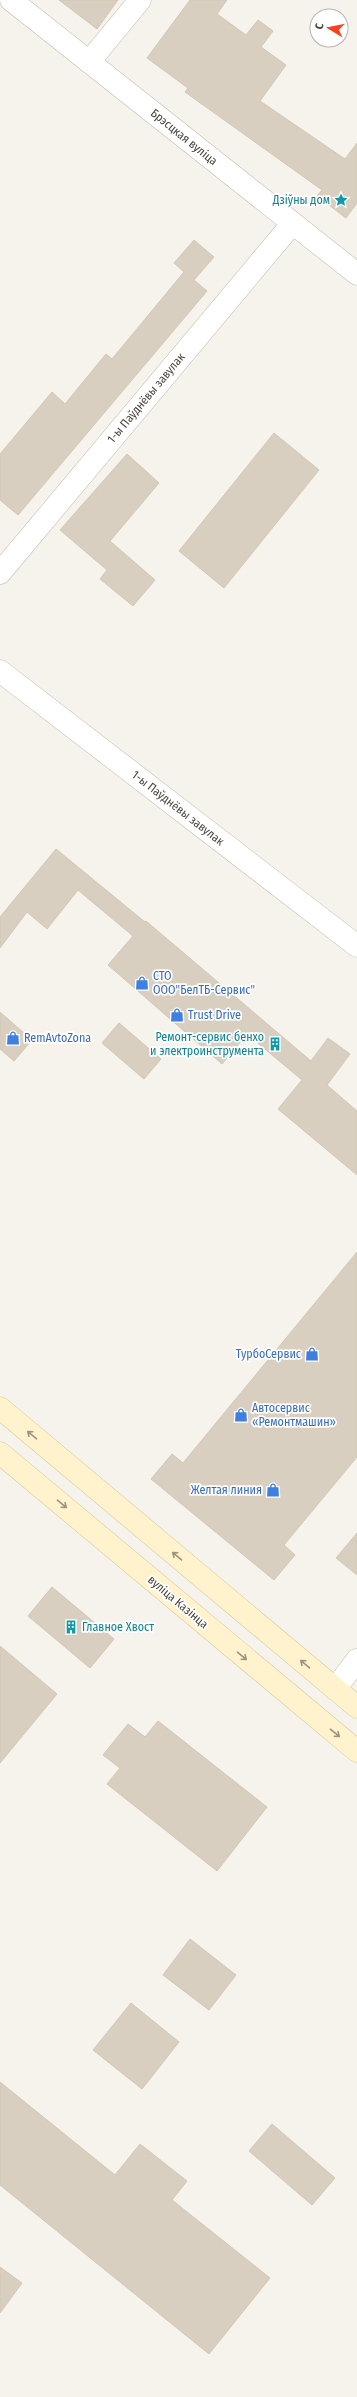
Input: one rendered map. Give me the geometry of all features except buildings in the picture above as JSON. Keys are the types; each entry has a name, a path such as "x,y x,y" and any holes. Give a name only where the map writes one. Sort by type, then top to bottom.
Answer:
{"main road":[{"path":"0,1408 357,1707"},
{"name":"вуліца Казінца","path":"0,1453 357,1751"},
{"path":"39,1485 38,1474 40,1467 47,1461 54,1458 62,1460"},
{"path":"312,1715 335,1689"}],"street":[{"name":"Брэсцкая вуліца","path":"11,0 357,274"},
{"path":"88,62 140,0"},
{"name":"1-ы Паўднёвы завулак","path":"0,573 292,224"},
{"name":"1-ы Паўднёвы завулак","path":"0,671 357,946"},
{"path":"335,1689 357,1660"}],"place":[{"name":"Дзіўны дом","path":"341,200"},
{"name":"СТО ООО\"БелТБ-Сервис\"","path":"142,983"},
{"name":"Trust Drive","path":"177,1015"},
{"name":"RemAvtoZona","path":"13,1038"},
{"name":"Ремонт-сервис бенхо и электроинструмента","path":"275,1044"},
{"name":"ТурбоСервис","path":"312,1354"},
{"name":"Автосервис «Ремонтмашин»","path":"241,1415"},
{"name":"Желтая линия","path":"273,1490"},
{"name":"Главное Хвост","path":"71,1627"}]}
